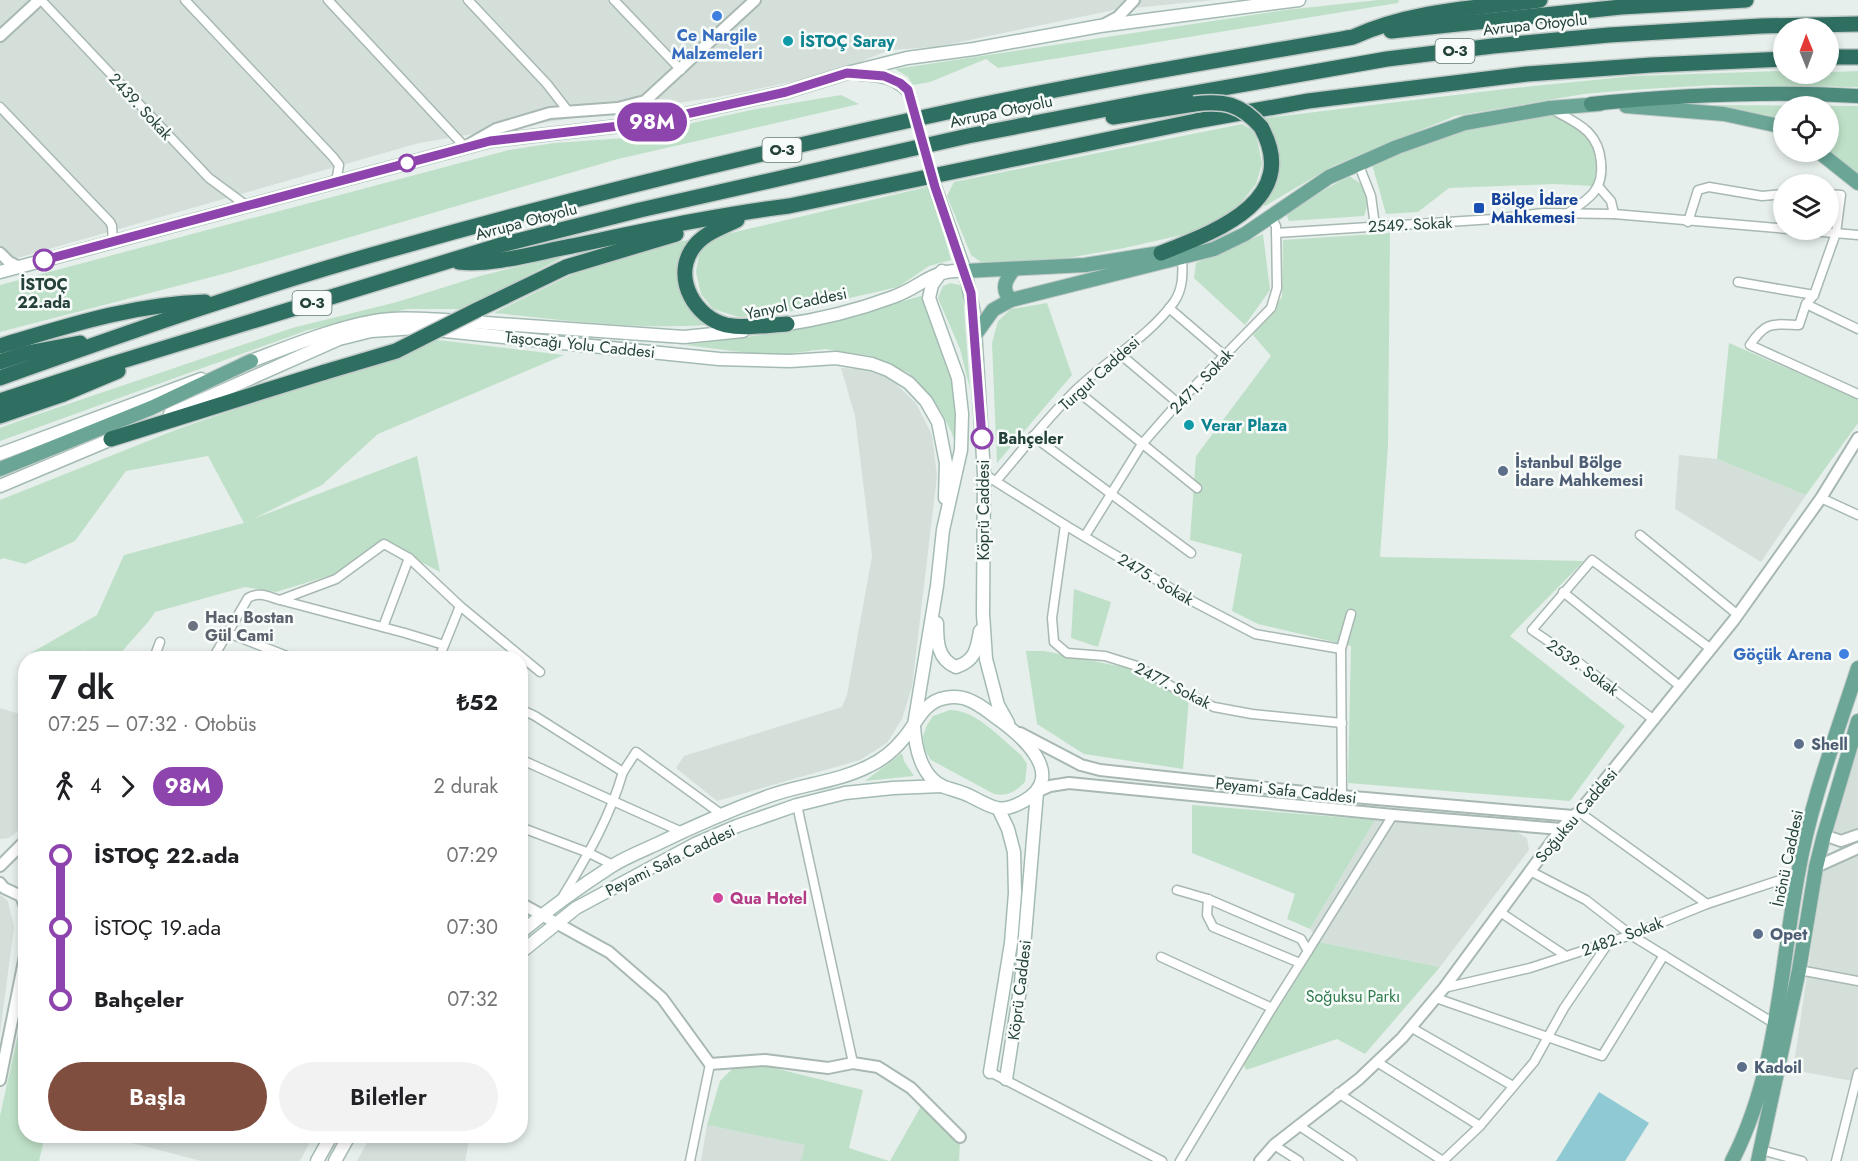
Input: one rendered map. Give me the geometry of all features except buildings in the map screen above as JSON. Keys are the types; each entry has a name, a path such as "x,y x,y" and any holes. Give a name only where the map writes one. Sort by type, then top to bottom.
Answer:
{"highway":[{"name":"Avrupa Otoyolu","path":"0,378 220,302 399,247 711,166 989,104 1353,37 1377,26 1417,16 1540,0"},
{"path":"1353,37 1436,25 1621,7 1746,0"},
{"name":"Avrupa Otoyolu","path":"0,401 447,261 640,210 889,153 1056,118 1365,63 1482,47 1619,34 1761,26 1858,24"},
{"path":"1839,57 1858,57"},
{"path":"447,261 472,264 523,256 689,222 789,206 1196,120 1308,101 1527,74 1773,59"},
{"path":"1592,104 1651,98 1708,96 1858,96"},
{"path":"1056,118 1104,118 1212,102 1228,104 1247,114 1260,127 1267,139 1270,160 1270,172 1262,195 1251,207 1224,226 1161,253"},
{"path":"111,439 396,351 566,267 629,247 789,206"},
{"path":"736,220 702,238 690,253 684,273 690,296 702,312 715,321 727,325 787,324"},
{"path":"0,346 84,320 115,313 170,304 220,302"},
{"path":"0,362 59,346 110,340"},
{"path":"0,416 88,384 177,345"}],"main road":[{"path":"0,272 465,147 499,140 645,123 786,92 907,58 974,49 1100,26 1299,0"},
{"path":"847,73 884,76 900,83 908,90"},
{"path":"942,271 1085,265 1161,253 1210,241 1329,177 1465,123 1550,108 1592,104 1715,113 1773,124"},
{"path":"1832,162 1858,183"},
{"path":"975,335 993,310 1011,300 1214,249 1245,234 1329,177"},
{"name":"Köprü Caddesi","path":"935,187 971,293 984,474 983,614 986,659 998,705 1010,727"},
{"path":"1011,300 1005,290 1006,279 1014,269"},
{"name":"Köprü Caddesi","path":"914,725 937,586 943,530 958,461 962,414 958,378 929,298 932,285 942,271"},
{"name":"Yanyol Caddesi","path":"0,454 318,336 375,321 444,320 684,337 787,324 891,298 909,291 942,271"},
{"name":"Taşocağı Yolu Caddesi","path":"0,486 339,339 371,331 416,328 755,361 846,359 888,370 909,383 926,401 934,415 943,442 946,463 943,530"},
{"path":"0,469 151,408 251,361"},
{"path":"937,586 937,644 940,652 950,664 956,667 962,665 969,662 974,655 983,614"},
{"name":"İnönü Caddesi","path":"1732,1161 1743,1141 1764,1077 1806,835 1858,668"},
{"path":"528,926 613,865 682,832 721,814 781,792 835,780 870,766 889,753 904,738 927,706 946,698 962,698 977,704 1010,727 1036,752 1042,775 1037,792 1014,806 999,810 961,792 942,786 932,777 917,753 914,725"},
{"name":"İnönü Caddesi","path":"1759,1155 1799,970 1816,867 1858,721"},
{"name":"Peyami Safa Caddesi","path":"528,946 576,908 695,844 737,826 797,805 844,793 942,786"},
{"name":"Köprü Caddesi","path":"1006,1079 1022,973 1037,792"},
{"name":"Köprü Caddesi","path":"990,1072 1011,943 1015,893 1014,852 1008,829 999,810"},
{"path":"317,1161 327,1143"},
{"path":"335,1161 345,1143"}],"street":[{"path":"0,36 40,0"},
{"name":"2439. Sokak","path":"40,0 209,178 247,206"},
{"path":"185,0 333,157 339,165 336,182"},
{"path":"328,0 465,147 479,137 550,112 618,108 645,101 755,0"},
{"path":"468,0 547,84 568,111"},
{"path":"614,0 681,70"},
{"path":"1100,26 1118,17 1134,0"},
{"path":"0,106 110,222 113,243"},
{"path":"1550,108 1586,130 1594,139 1600,152 1602,176 1598,186 1587,200 1567,214"},
{"path":"1358,164 1371,196 1375,226"},
{"path":"1598,186 1611,201 1614,214"},
{"path":"1688,222 1698,190 1710,187 1762,196 1773,195"},
{"path":"1839,195 1841,195 1839,210"},
{"name":"2549. Sokak","path":"1276,233 1494,219 1543,213 1614,214 1773,228"},
{"name":"2471. Sokak","path":"1084,536 1142,444 1264,317 1275,300 1277,288 1276,226 1271,217"},
{"name":"2549. Sokak","path":"1839,232 1858,235"},
{"path":"1833,240 1814,295 1806,304 1799,325 1771,324 1759,331 1750,345 1858,394"},
{"path":"0,253 9,262 19,267"},
{"name":"Turgut Caddesi","path":"996,482 1033,436 1076,390 1120,354 1169,308 1182,283 1184,275 1182,258"},
{"path":"1738,282 1814,295"},
{"path":"1806,304 1858,329"},
{"path":"1169,308 1225,356"},
{"path":"1120,354 1178,404"},
{"path":"1076,390 1197,488"},
{"path":"1033,436 1191,553"},
{"name":"Soğuksu Caddesi","path":"1260,1161 1274,1145 1359,1078 1412,1028 1562,829 1654,720 1738,615 1821,498 1858,438"},
{"name":"2475. Sokak","path":"984,474 1192,601 1255,634 1341,649"},
{"path":"1821,498 1858,515"},
{"name":"2477. Sokak","path":"1065,525 1052,618 1053,642 1067,653 1105,656 1137,666 1176,689 1214,707 1252,714 1342,723"},
{"path":"1640,535 1738,615"},
{"path":"280,600 336,579 384,544 409,558 460,606 515,651"},
{"path":"383,627 409,558"},
{"name":"2539. Sokak","path":"1654,720 1532,630 1592,560 1711,649"},
{"path":"1563,592 1681,687"},
{"path":"217,651 248,598 262,594 444,645"},
{"path":"442,651 460,606"},
{"path":"1342,796 1341,649 1351,614"},
{"path":"228,633 264,651"},
{"path":"157,651 160,642"},
{"path":"528,662 540,672"},
{"path":"528,713 622,772"},
{"name":"Peyami Safa Caddesi","path":"1010,727 1073,762 1100,770 1342,796 1576,814"},
{"path":"558,905 601,832 615,801 622,772 636,752 721,814"},
{"path":"528,763 682,832"},
{"name":"Peyami Safa Caddesi","path":"1037,792 1050,786 1069,783 1562,829"},
{"path":"797,805 853,1063"},
{"path":"1576,814 1707,904"},
{"path":"1180,1161 1272,1008 1393,815"},
{"path":"528,830 589,853 613,865"},
{"path":"1824,835 1841,841 1858,835"},
{"path":"0,866 18,848"},
{"path":"1816,867 1858,848"},
{"path":"1530,871 1586,900 1631,934 1775,1024"},
{"name":"2482. Sokak","path":"1444,988 1530,968 1609,942 1707,904 1798,874"},
{"path":"0,883 4,888 18,895"},
{"path":"1177,890 1208,899 1301,939 1308,951"},
{"path":"1208,899 1207,915 1212,927 1300,963"},
{"path":"528,907 609,952 662,998 710,1064 690,1161"},
{"path":"1500,912 1566,956"},
{"path":"1338,1094 1443,1161 1480,1126 1534,1062 1564,1008 1609,942"},
{"path":"1436,998 1548,1035 1602,1056 1664,955"},
{"path":"1161,957 1272,1008"},
{"path":"1799,970 1858,981"},
{"path":"0,1080 18,1008"},
{"path":"1412,1028 1513,1086"},
{"path":"710,1064 765,1060 828,1068 853,1063 878,1067 911,1088 960,1137"},
{"path":"1377,1062 1480,1126"},
{"path":"990,1072 1162,1161"},
{"path":"1836,1161 1858,1073"},
{"path":"1298,1125 1352,1161"},
{"path":"1274,1145 1299,1161"},
{"path":"1759,1155 1802,1161"}],"shaded area":[{"path":"0,0 1214,0 1114,10 936,47 889,50 831,74 718,97 419,143 0,263"},
{"path":"841,368 862,369 890,378 916,403 932,435 937,476 912,687 902,719 887,743 860,760 717,801 676,768 684,756 842,707 847,695 872,556 855,416"},
{"path":"1679,455 1717,459 1806,495 1761,562 1675,509"},
{"path":"0,708 18,714 18,831 9,838 0,839"},
{"path":"1858,739 1858,829 1845,835 1829,830"},
{"path":"1375,820 1515,831 1527,838 1529,850 1440,967 1319,942 1310,929"},
{"path":"1858,852 1858,1082 1793,1070 1823,868"},
{"path":"0,895 8,901 14,927 0,1033"},
{"path":"707,1125 806,1145 801,1161 701,1161"},
{"path":"132,1143 309,1143 300,1161 201,1161"},
{"path":"367,1143 469,1143 465,1161 357,1161"}],"green space":[{"path":"1378,0 1399,0 1398,3 998,68 986,59 930,82 913,85 908,77 895,69 1285,10"},
{"path":"1773,71 1773,84 1839,84 1839,72 1858,71 1858,87 1714,85 1629,90 1584,94 1455,116 1333,166 1265,206 1263,204 1274,186 1277,143 1265,118 1634,76"},
{"path":"841,95 859,104 618,159 227,273 0,332 0,285 509,150 554,143 625,138 751,110"},
{"path":"1710,105 1773,105 1773,118"},
{"path":"1839,106 1858,106 1858,177 1839,161"},
{"path":"1549,115 1575,122 1592,140 1599,160 1593,186 1554,184 1449,188 1418,212 1386,214 1372,164 1431,138 1527,116"},
{"path":"1242,124 1252,130 1257,138 1262,164 1256,184 1233,213 1195,232 1051,261 981,262 971,255 947,196 954,182"},
{"path":"1349,176 1363,185 1369,201 1364,216 1289,221 1285,212"},
{"path":"931,186 951,260 929,266 898,287 775,315 739,317 713,309 701,294 696,272 700,249 718,236"},
{"path":"1390,233 1388,446 1380,557 1584,561 1510,636 1625,726 1570,801 1348,783 1351,646 1258,624 1232,611 1242,554 1190,540 1196,456 1271,356 1253,335 1282,297 1283,240"},
{"path":"1263,234 1270,290 1245,325 1194,278 1196,263"},
{"path":"688,240 679,265 681,286 691,305 707,325 628,325 494,313 585,268 644,250"},
{"path":"569,254 463,309 408,309 308,330 0,441 0,428 292,328 397,302 480,276"},
{"path":"951,283 960,285 963,295 970,389 960,349 938,298 943,286"},
{"path":"921,296 951,372 957,403 955,440 942,413 909,373 872,356 825,349 771,356 685,345 767,334 847,317"},
{"path":"1047,303 1072,375 997,463 992,343 998,321 1011,309"},
{"path":"438,340 564,355 378,434 322,485 253,519 417,456 440,572 393,547 376,544 341,572 276,592 245,587 155,612 122,651 34,651 97,615 124,555 244,523 208,456 126,471 75,541 25,564 3,558 0,560 0,500 178,429"},
{"path":"1729,343 1858,399 1858,423 1806,495 1717,459"},
{"path":"1074,589 1111,602 1098,647 1071,638"},
{"path":"1026,651 1044,651 1133,669 1189,698 1183,769 1084,754 1037,724"},
{"path":"950,710 960,711 979,720 1021,755 1027,764 1025,782 1011,792 1003,795 994,794 931,760 924,749 923,736 927,725 933,716"},
{"path":"902,753 904,761 914,776 865,781"},
{"path":"1192,805 1375,820 1310,929 1287,919 1295,894 1192,853"},
{"name":"Soğuksu Parkı","path":"1319,942 1440,967 1365,1054 1337,1039 1246,1070 1243,1062"},
{"path":"18,1035 18,1143 43,1143 39,1161 0,1161 0,1116"},
{"path":"754,1063 863,1090 849,1148 889,1161 801,1161 805,1145 707,1125 720,1081 732,1069"},
{"path":"925,1099 960,1143 959,1161 890,1161"}],"water":[{"path":"1599,1092 1649,1123 1625,1161 1556,1161"}],"tunnel":[{"path":"907,90 934,183"}],"bus line":[{"name":"98M","path":"44,260 490,141 593,131 645,123 786,92 847,73 884,76 900,83 908,90 935,187 970,287 974,313 982,438"}],"place":[{"name":"Ce Nargile Malzemeleri","path":"717,16"},
{"name":"İSTOÇ Saray","path":"788,41"},
{"name":"Bölge İdare Mahkemesi","path":"1479,208"},
{"name":"İSTOÇ 22.ada","path":"44,260"},
{"name":"Verar Plaza","path":"1189,425"},
{"name":"Bahçeler","path":"982,438"},
{"name":"İstanbul Bölge İdare Mahkemesi","path":"1503,471"},
{"name":"Hacı Bostan Gül Cami","path":"193,626"},
{"name":"Göçük Arena","path":"1844,654"},
{"name":"Shell","path":"1799,744"},
{"name":"Qua Hotel","path":"718,898"},
{"name":"Opet","path":"1758,934"},
{"name":"Kadoil","path":"1742,1067"}]}
